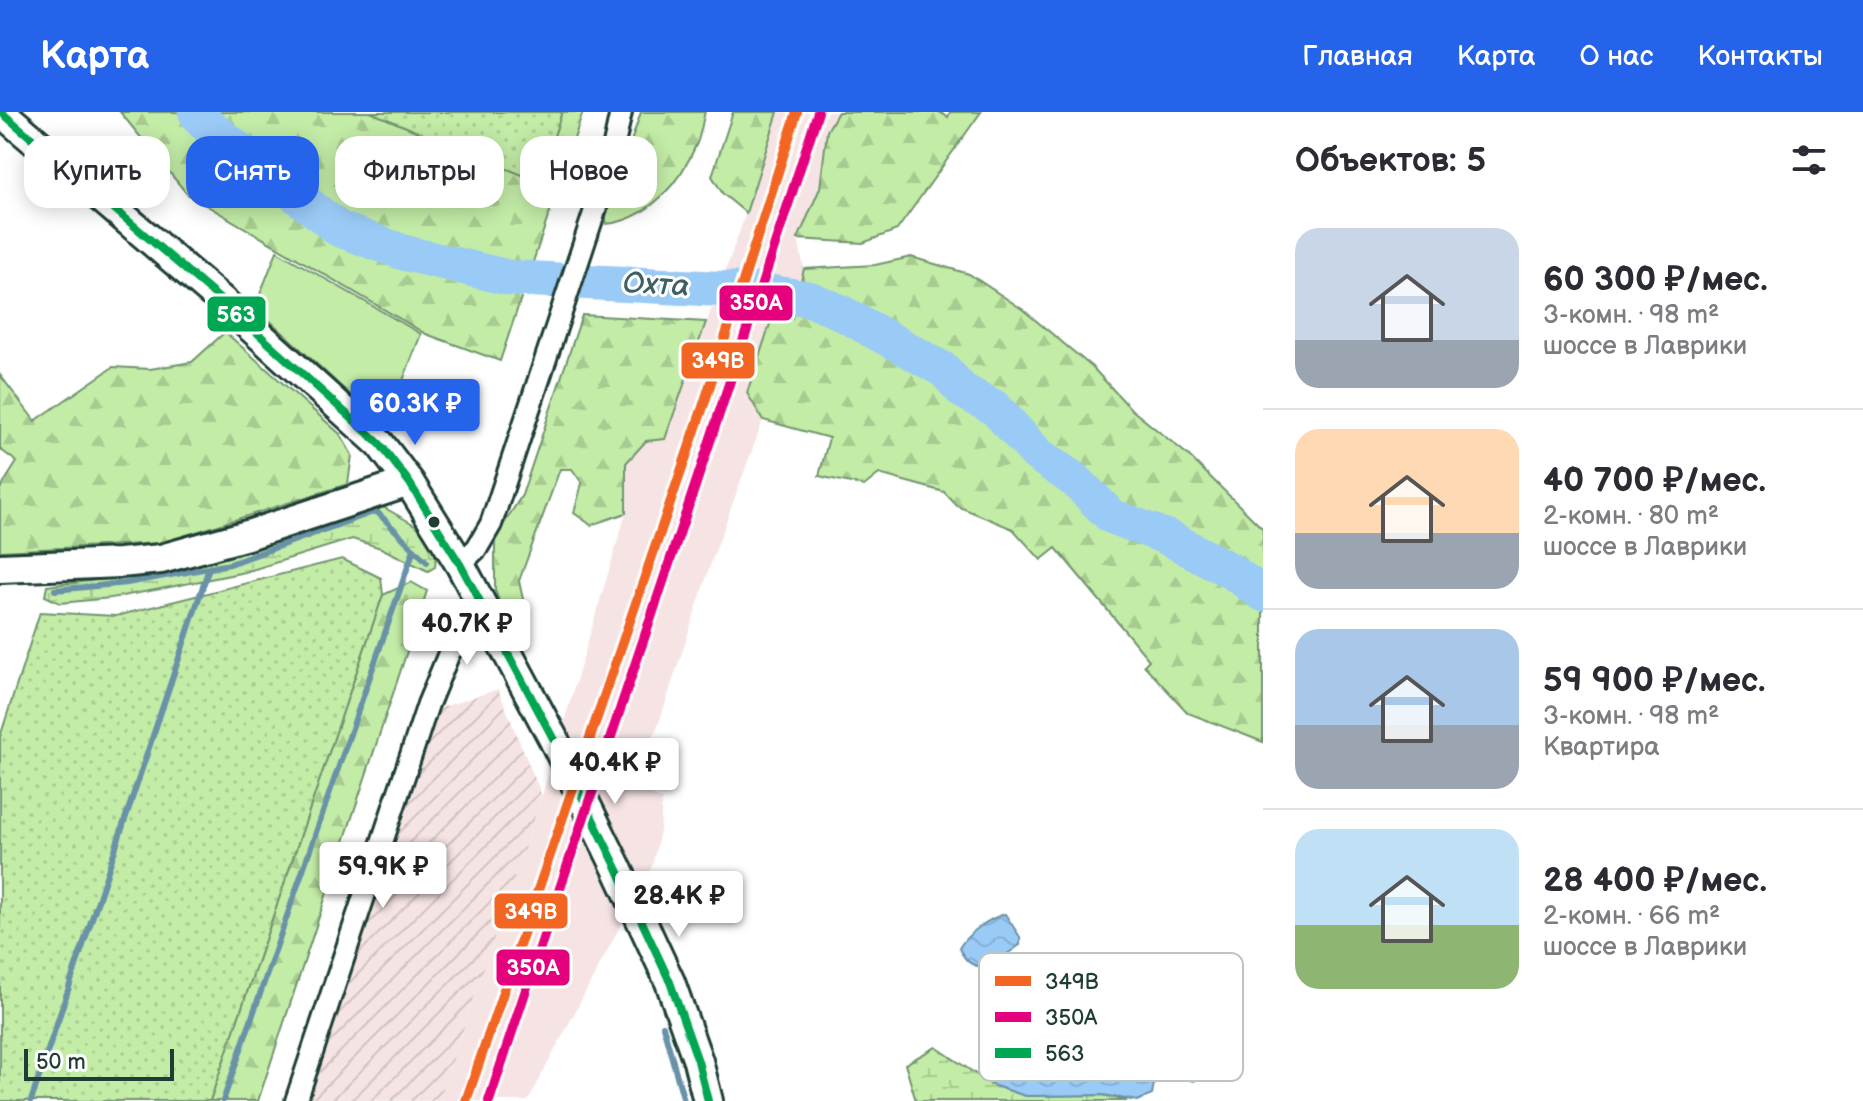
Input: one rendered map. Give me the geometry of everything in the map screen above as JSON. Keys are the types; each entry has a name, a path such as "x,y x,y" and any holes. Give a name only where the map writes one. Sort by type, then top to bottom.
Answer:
{"street":[{"path":"1,112 301,372 380,444 409,482 460,564 554,740 670,982 698,1061 708,1101"},
{"path":"460,564 477,548 491,524 609,168 621,112"},
{"path":"6,568 161,559 251,534 409,482"},
{"path":"296,1101 428,704 450,651 486,616"}],"shaded area":[{"path":"778,112 838,112 827,131 820,188 798,239 804,269 792,318 747,393 763,420 711,563 660,720 641,766 650,794 662,800 660,831 652,866 528,1101 439,1101 542,796 626,513 626,463 646,441 665,439 746,213"},
{"path":"498,689 542,796 439,1101 305,1101 434,710"}],"green space":[{"path":"120,112 370,112 428,136 335,136 335,208 504,208 504,168 520,174 520,208 551,208 500,361 426,334 211,208 319,208 319,136 186,136 186,193 170,173 170,136 140,136"},
{"path":"370,112 562,112 554,136 520,136 520,175 504,168 504,136 427,136"},
{"path":"562,112 583,112 575,136 554,136"},
{"path":"641,112 705,112 700,136 690,157 673,184 657,200 657,136 633,136"},
{"path":"733,112 778,112 746,213 723,194 712,176"},
{"path":"838,112 939,112 948,117 950,112 981,112 897,230 863,243 798,239 820,188 827,131"},
{"path":"609,208 647,208 622,221 606,224"},
{"path":"277,251 421,334 385,427 255,307"},
{"path":"911,257 969,274 1022,309 1092,367 1132,410 1188,455 1263,529 1263,742 1188,713 1144,665 1149,660 1056,548 1041,560 1013,529 957,506 944,492 879,474 864,486 819,476 829,438 763,420 747,393 771,321 792,318 804,269 875,265"},
{"path":"582,315 706,322 665,439 646,441 626,463 626,513 591,525 574,513 582,483 572,469 560,469 519,581 527,618 519,627 509,628 495,590 495,538 522,495"},
{"path":"225,332 340,434 352,455 348,484 161,543 0,551 0,489 17,462 0,449 0,375 35,421 113,367 150,369 192,362"},
{"path":"376,503 422,529 437,548 435,567 428,571 381,548 352,539 245,572 155,590 60,603 45,596 47,586 156,573"},
{"path":"342,559 381,578 383,595 210,1101 0,1101 0,737 40,612 116,616"},
{"path":"411,582 427,591 258,1101 210,1101 383,595"},
{"path":"936,1047 979,1076 979,1081 1026,1096 1103,1095 1127,1101 916,1101 905,1064"}],"water":[{"path":"1005,914 1020,937 1020,945 1008,953 979,953 979,966 972,964 959,948 967,937 992,919"},
{"path":"991,1081 1154,1081 1152,1095 1137,1101 1103,1095 1026,1096 992,1085"}],"waterway":[{"name":"Охта","path":"196,112 201,120 339,229 405,253 510,278 760,291 810,299 840,312 944,370 963,391 995,408 1037,454 1076,481 1111,516 1169,538 1231,571 1263,594"},
{"path":"55,590 127,583 230,564 376,511 427,562"},
{"path":"223,1101 414,549"},
{"path":"31,1101 209,568"},
{"path":"663,1026 684,1101"}],"transit line":[{"name":"563","path":"1,112 222,301 380,444 409,482 460,564 554,740 616,866 670,982 698,1061 708,1101"},
{"name":"349В","path":"466,1101 705,401 797,112"},
{"name":"350А","path":"489,1101 818,112"}]}
